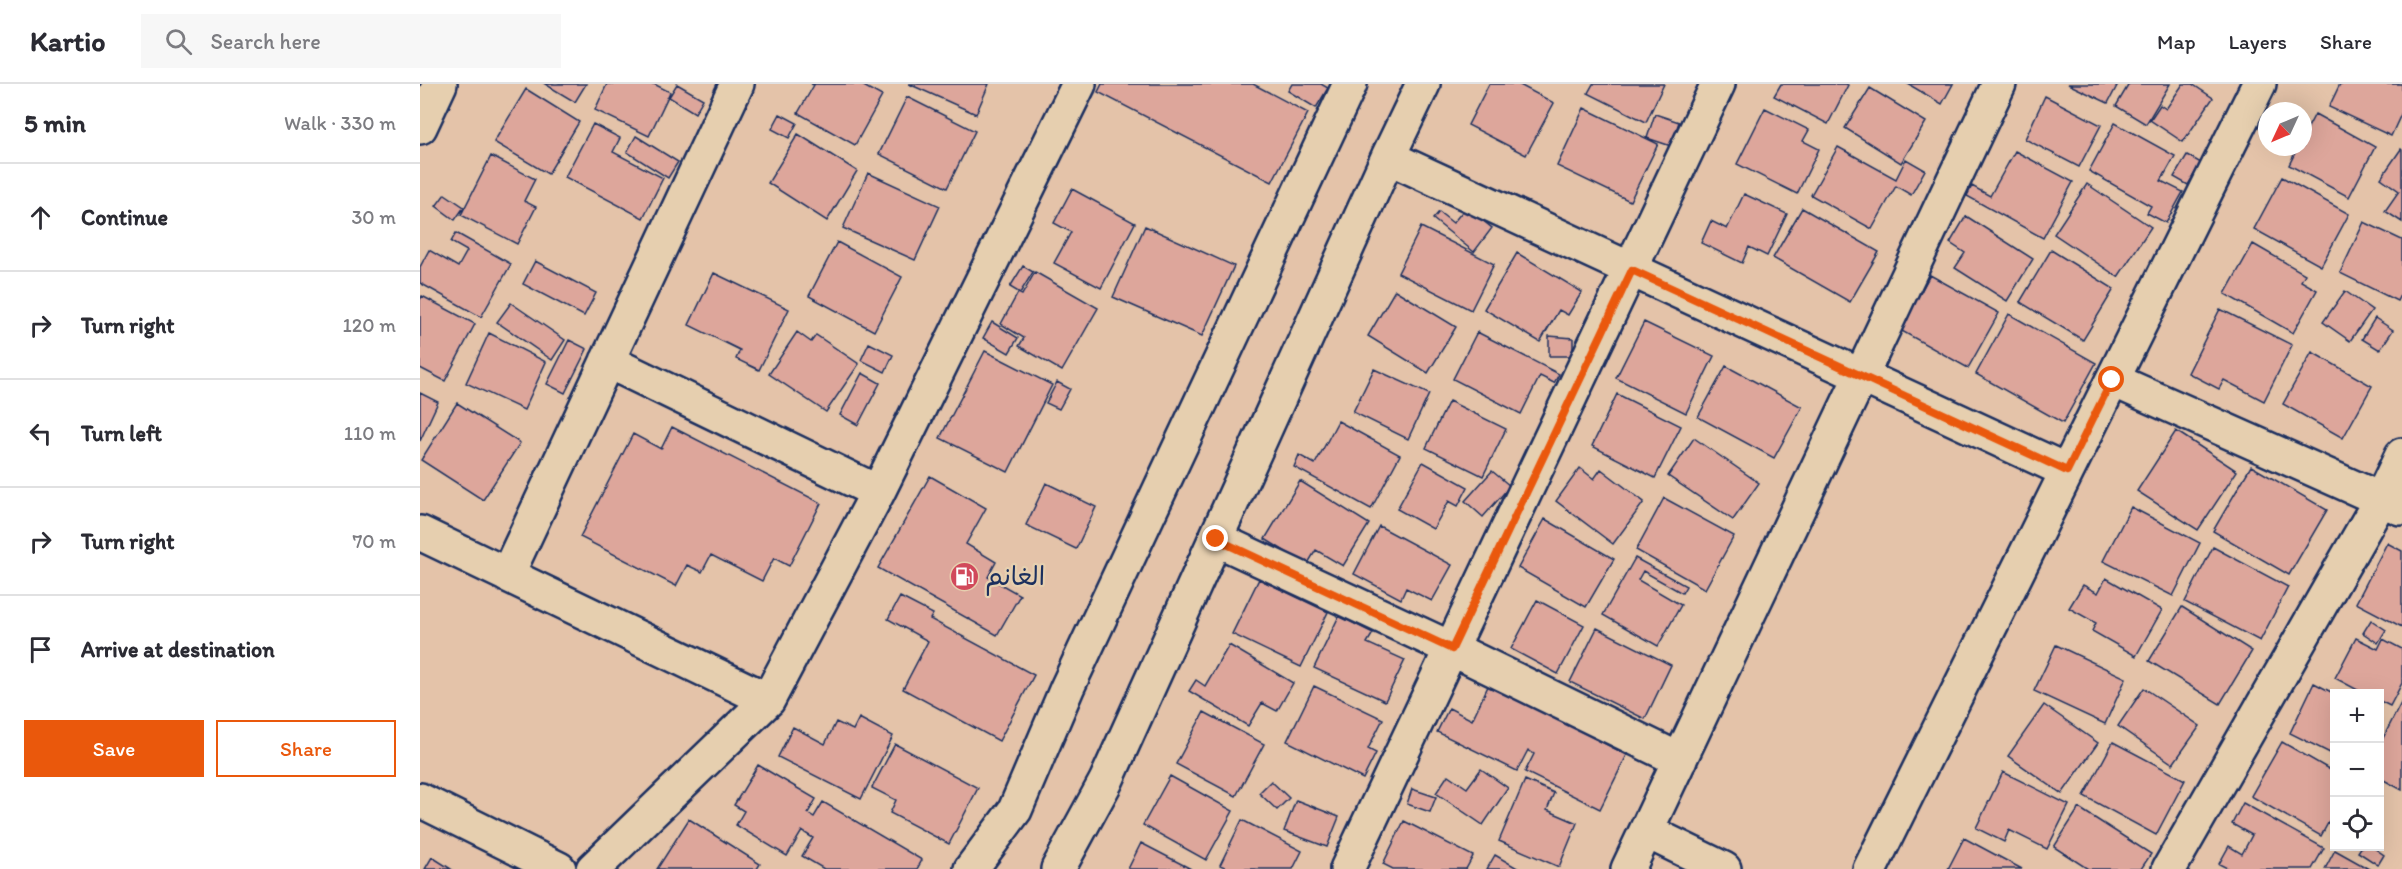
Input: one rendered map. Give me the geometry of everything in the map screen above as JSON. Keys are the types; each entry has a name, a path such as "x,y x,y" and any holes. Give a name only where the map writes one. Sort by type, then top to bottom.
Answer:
{"street":[{"path":"420,127 440,84"},
{"path":"507,575 737,84"},
{"path":"593,869 768,700 878,492 1079,84"},
{"path":"971,869 1015,810 1067,688 1350,84"},
{"path":"1058,869 1106,781 1423,84"},
{"path":"1347,869 1718,84"},
{"path":"1628,869 1999,84"},
{"path":"1870,869 2259,84"},
{"path":"1388,157 2067,471"},
{"path":"607,361 878,492"},
{"path":"2112,380 2392,504"},
{"path":"2169,869 2392,504 2402,455"},
{"path":"1216,539 1452,649 1680,760"},
{"path":"422,540 507,575 768,700"},
{"path":"420,800 559,869"},
{"path":"1646,831 1724,869"}],"building":[{"path":"545,84 586,84 575,102"},
{"path":"607,84 654,84 670,92 649,136 595,110"},
{"path":"677,84 703,99 695,113 669,97"},
{"path":"811,84 860,84 882,96 855,145 798,113 814,85"},
{"path":"909,84 989,84 976,114"},
{"path":"1102,84 1253,84 1308,113 1272,182 1098,92"},
{"path":"1292,84 1321,84 1328,88 1316,108 1288,91"},
{"path":"1489,84 1518,84 1554,103 1526,155 1468,125"},
{"path":"1593,84 1664,84 1646,122 1588,93"},
{"path":"1781,84 1848,85 1828,124 1774,96"},
{"path":"1908,84 1953,84 1942,104"},
{"path":"2068,84 2118,84 2108,103"},
{"path":"2129,84 2170,84 2146,124 2116,106"},
{"path":"2183,84 2192,84 2213,98 2183,142 2150,120 2160,105 2166,109"},
{"path":"2340,84 2402,84 2402,112 2391,136 2329,107"},
{"path":"1870,88 1926,122 1901,163 1845,128"},
{"path":"526,89 579,122 548,174 494,142"},
{"path":"2045,96 2101,125 2079,167 2025,139"},
{"path":"907,97 975,131 947,188 879,154"},
{"path":"1584,108 1658,144 1630,201 1557,166"},
{"path":"1765,108 1809,130 1803,141 1819,149 1797,194 1737,164"},
{"path":"780,114 797,123 789,138 772,129"},
{"path":"1655,114 1679,122 1671,146 1647,138"},
{"path":"2315,114 2375,147 2349,197 2289,165 2294,156 2312,156 2312,120"},
{"path":"2115,123 2175,156 2161,181 2183,192 2166,223 2147,213 2151,206 2089,171"},
{"path":"593,124 620,138 613,152 663,178 643,218 565,177"},
{"path":"798,134 857,171 827,221 768,183"},
{"path":"636,136 678,162 668,178 627,152"},
{"path":"1838,147 1896,179 1906,159 1925,170 1911,195 1896,186 1872,229 1811,195"},
{"path":"2401,149 2402,222 2385,211 2399,191 2381,178"},
{"path":"2015,151 2073,182 2043,238 1967,196 1972,186 1990,196"},
{"path":"2187,155 2201,163 2188,185 2174,177"},
{"path":"491,156 535,179 524,201 536,207 517,244 461,215"},
{"path":"868,173 940,206 915,260 843,228"},
{"path":"2282,177 2349,214 2321,266 2254,229"},
{"path":"2087,184 2151,227 2118,277 2054,234"},
{"path":"1072,189 1135,223 1101,288 1054,263 1071,232 1054,223"},
{"path":"445,194 464,207 455,220 436,206"},
{"path":"1744,194 1787,214 1767,256 1749,247 1742,263 1701,243 1711,221 1727,229"},
{"path":"1466,207 1492,228 1474,252 1433,219 1439,212 1453,223"},
{"path":"1802,208 1879,252 1850,302 1773,258"},
{"path":"1966,216 2033,259 2007,301 1955,268 1965,253 1950,243"},
{"path":"2364,222 2402,240 2402,291 2397,301 2340,273"},
{"path":"1145,226 1234,266 1202,336 1113,297"},
{"path":"1421,227 1494,264 1471,310 1398,273"},
{"path":"456,233 511,264 481,317 420,283 420,267 429,250 458,267 467,251 451,242"},
{"path":"837,242 902,277 874,331 809,296"},
{"path":"2253,244 2305,274 2301,281 2317,290 2293,333 2225,294"},
{"path":"2051,250 2114,289 2083,340 2020,302"},
{"path":"1517,253 1582,292 1568,315 1559,310 1540,342 1484,309"},
{"path":"535,261 596,293 584,316 523,284"},
{"path":"1023,266 1033,272 1020,293 1010,287"},
{"path":"1035,272 1098,308 1062,371 1019,346 1024,338 1001,324 1018,293 1022,295"},
{"path":"714,273 789,309 759,370 736,359 740,350 689,325"},
{"path":"1930,275 1999,313 1968,368 1900,330"},
{"path":"1395,290 1456,327 1428,373 1368,336"},
{"path":"2345,291 2372,310 2350,341 2323,322"},
{"path":"422,296 475,324 445,381 420,368 420,300"},
{"path":"511,303 565,340 552,360 497,322"},
{"path":"2220,309 2292,345 2264,401 2224,380 2219,389 2188,373"},
{"path":"2009,314 2096,363 2063,423 1976,374"},
{"path":"2375,318 2393,330 2380,350 2362,339"},
{"path":"992,322 1018,338 1009,353 983,338"},
{"path":"1644,322 1714,356 1686,413 1616,378"},
{"path":"797,332 811,342 816,335 859,364 826,412 769,374"},
{"path":"1477,332 1559,374 1554,383 1540,376 1521,414 1453,379"},
{"path":"489,333 546,362 524,410 466,383"},
{"path":"1549,336 1573,338 1573,356 1549,356"},
{"path":"569,340 587,349 565,393 547,384"},
{"path":"869,343 893,355 885,372 861,360"},
{"path":"985,351 1052,385 1008,472 940,438"},
{"path":"2312,352 2372,386 2343,438 2283,404"},
{"path":"1726,366 1802,407 1774,458 1698,417"},
{"path":"1374,369 1429,394 1408,439 1353,412"},
{"path":"862,373 880,383 858,425 840,415"},
{"path":"1057,382 1070,389 1059,409 1046,403"},
{"path":"420,393 438,402 420,441"},
{"path":"1617,394 1681,426 1655,478 1592,446"},
{"path":"1449,401 1506,429 1483,476 1426,448"},
{"path":"457,403 520,443 483,500 421,460"},
{"path":"1338,421 1400,455 1371,509 1294,467 1299,455 1315,464"},
{"path":"672,427 821,503 789,566 774,558 762,581 711,555 702,572 687,565 676,586 580,537 633,434 661,449"},
{"path":"2176,431 2237,471 2198,530 2137,491"},
{"path":"1694,438 1759,483 1733,520 1668,476"},
{"path":"1423,462 1468,487 1458,506 1449,501 1433,529 1397,509"},
{"path":"2251,466 2327,510 2289,575 2213,531"},
{"path":"1580,468 1594,479 1601,469 1644,502 1613,544 1556,501"},
{"path":"1492,471 1510,486 1483,517 1465,501"},
{"path":"930,476 986,508 966,544 996,562 988,577 1020,595 997,635 878,568"},
{"path":"1300,481 1369,524 1343,566 1316,550 1307,565 1265,539"},
{"path":"1046,483 1096,507 1076,549 1026,525"},
{"path":"1664,498 1734,536 1705,589 1636,550"},
{"path":"2131,507 2200,543 2173,596 2103,561"},
{"path":"1545,519 1614,559 1586,607 1518,568"},
{"path":"1379,526 1452,565 1432,601 1406,588 1401,599 1354,574"},
{"path":"2387,543 2402,551 2402,627 2356,603"},
{"path":"2213,547 2288,587 2260,641 2185,602"},
{"path":"1635,558 1686,586 1682,593 1643,571 1638,580 1681,605 1658,646 1603,615"},
{"path":"2106,578 2162,610 2136,656 2092,631 2096,623 2069,608 2083,585 2098,593"},
{"path":"1259,579 1328,612 1301,667 1232,634"},
{"path":"900,597 933,614 930,619 1034,675 999,741 903,689 928,641 888,619"},
{"path":"1537,600 1584,625 1558,674 1511,649"},
{"path":"2182,607 2252,651 2220,704 2149,661"},
{"path":"1339,616 1373,633 1367,643 1405,660 1385,701 1314,668"},
{"path":"2371,620 2386,630 2378,643 2363,633"},
{"path":"1597,628 1671,665 1645,719 1570,682"},
{"path":"2356,638 2378,649 2383,639 2402,649 2402,683 2390,706 2384,703 2384,689 2356,689 2335,678"},
{"path":"1229,645 1293,683 1277,711 1262,703 1248,726 1189,691 1196,680 1205,686"},
{"path":"2056,645 2126,678 2105,724 2034,691"},
{"path":"1490,682 1583,729 1582,732 1627,755 1600,809 1525,772 1534,754 1528,750 1517,771 1437,732 1449,708 1472,720"},
{"path":"2314,683 2330,691 2330,753 2290,733"},
{"path":"1314,686 1383,719 1368,749 1376,753 1363,779 1287,741"},
{"path":"2144,688 2200,726 2173,764 2118,726"},
{"path":"2402,701 2402,790 2384,780 2384,736"},
{"path":"2044,705 2098,743 2062,794 2008,756"},
{"path":"1204,712 1264,744 1236,796 1176,764"},
{"path":"859,718 893,736 861,799 778,757 793,727 825,744 836,722 853,730"},
{"path":"2113,742 2185,780 2156,835 2084,796"},
{"path":"2282,742 2330,770 2330,819 2321,836 2251,796"},
{"path":"895,744 978,788 949,844 890,813 896,800 872,788"},
{"path":"758,765 816,799 808,813 814,817 823,802 922,860 917,869 824,869 802,856 813,838 802,831 787,856 736,825 744,811 734,805"},
{"path":"1481,769 1508,788 1483,825 1436,793 1448,775 1467,788"},
{"path":"2003,772 2069,805 2047,849 2009,830 2004,842 1976,828"},
{"path":"1170,776 1233,811 1206,860 1143,825"},
{"path":"1525,780 1554,793 1547,810 1577,823 1559,867 1499,841"},
{"path":"1271,781 1289,798 1277,810 1259,793"},
{"path":"1412,789 1436,797 1430,812 1407,804"},
{"path":"1296,800 1339,817 1327,847 1284,831"},
{"path":"2243,803 2324,848 2312,869 2229,869 2219,864 2229,846 2242,854 2252,835 2232,824"},
{"path":"2079,808 2151,854 2141,869 2088,869 2054,847"},
{"path":"689,819 760,864 757,869 657,869"},
{"path":"1242,820 1302,851 1293,869 1229,869 1220,865"},
{"path":"1404,821 1473,856 1466,869 1393,869 1383,864"},
{"path":"1964,838 2022,869 1948,869"},
{"path":"1141,843 1191,869 1128,869"},
{"path":"2334,851 2337,851 2369,869 2325,869"},
{"path":"2378,851 2384,855 2378,865 2358,852"},
{"path":"1495,855 1519,869 1487,869"},
{"path":"432,857 451,869 425,869"}],"place":[{"name":"الغانم","path":"964,576"}],"route":[{"path":"1216,539 1452,649 1632,270 2067,471 2112,380"}]}
